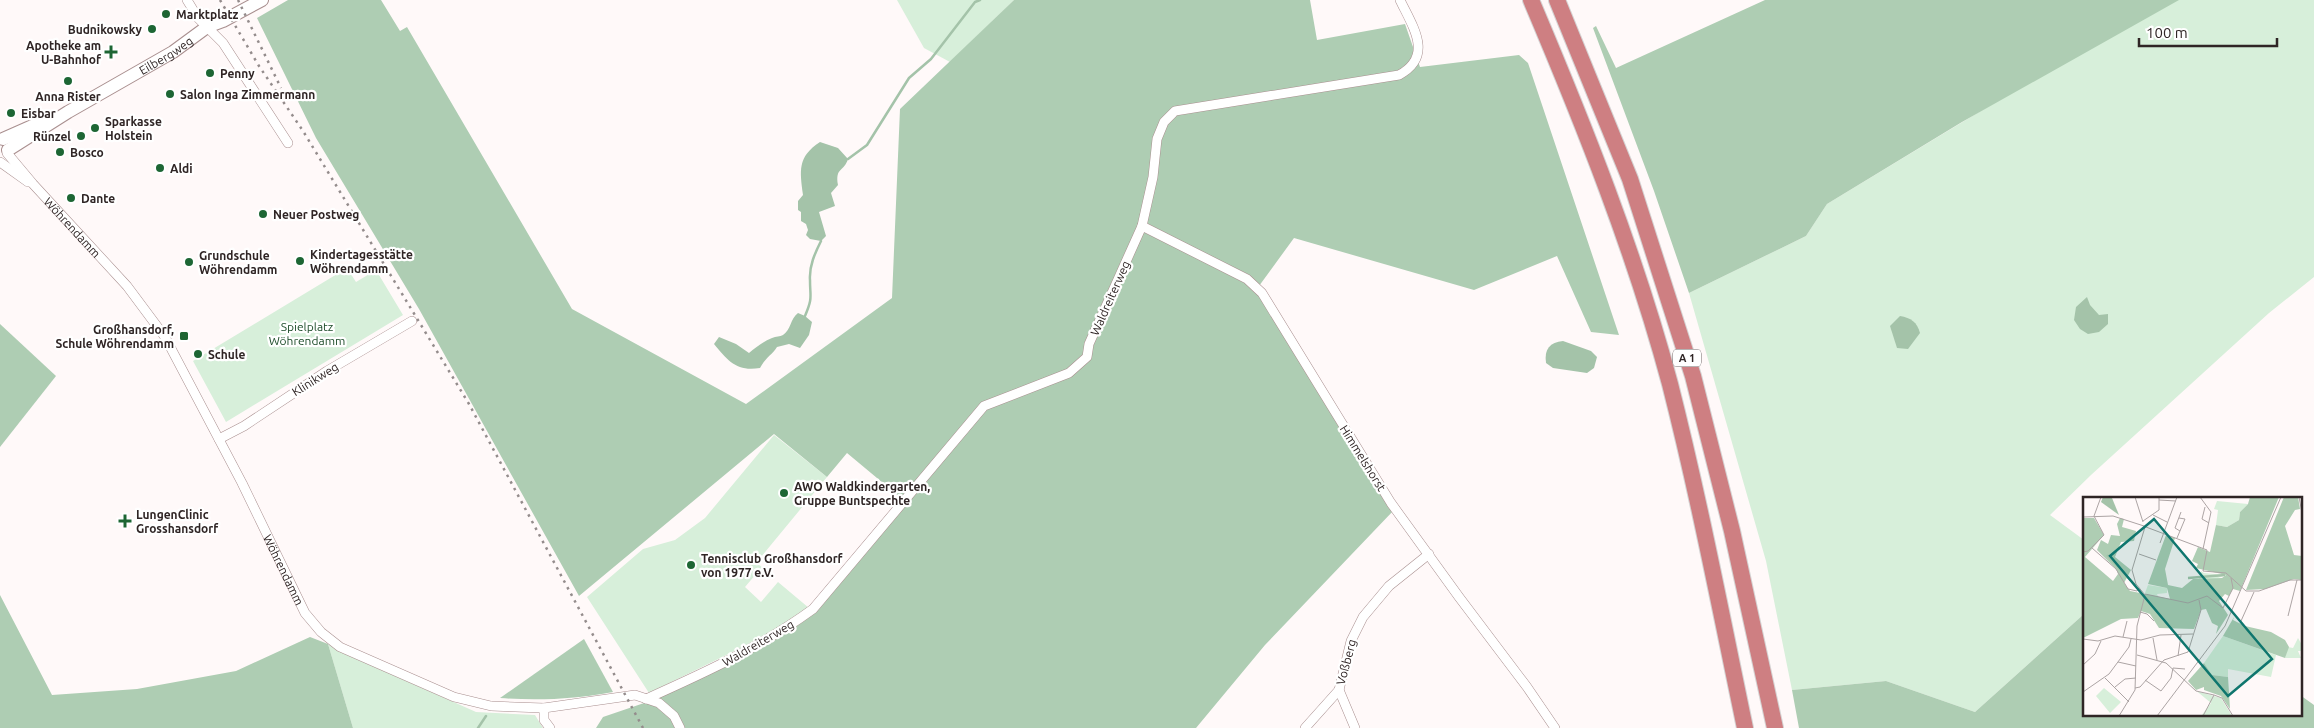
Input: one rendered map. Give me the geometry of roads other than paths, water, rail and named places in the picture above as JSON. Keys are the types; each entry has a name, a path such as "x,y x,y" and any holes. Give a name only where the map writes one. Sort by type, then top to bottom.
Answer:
{"highway":[{"name":"A 1","path":"1531,0 1605,186 1669,384 1706,541 1745,728"},
{"name":"A 1","path":"1557,0 1630,179 1693,376 1732,532 1776,728"}],"main road":[{"name":"Eilbergweg","path":"3,151 173,52 206,27 222,21 262,0"}],"street":[{"path":"187,0 206,27 223,43 288,144"},
{"name":"Waldreiterweg","path":"646,700 721,665 784,631 813,610 984,406 1069,373 1087,358 1089,344 1142,226 1153,177 1157,139 1164,122 1175,111 1399,75 1411,68 1418,57 1418,43 1400,0"},
{"name":"Wöhrendamm","path":"3,151 127,286 153,321 177,358 305,613 321,632 340,647 454,697 491,706 544,708 635,695 660,703 674,716 680,728"},
{"name":"Himmelshorst","path":"1142,226 1247,279 1262,293 1372,473 1555,728"},
{"name":"Klinikweg","path":"219,439 244,426 327,371 412,320"},
{"name":"Voßberg","path":"1305,728 1339,690 1351,641 1363,617 1389,586 1429,554"},
{"path":"1339,690 1355,728"},
{"path":"544,708 544,720 550,728"}],"waterway":[{"path":"848,159 867,145 909,78 931,59 975,2 980,0"},
{"path":"805,316 811,294 811,265 821,241"},
{"path":"478,728 486,716"}],"railway":[{"path":"220,0 259,66 303,131 469,404 643,728"},
{"path":"238,0 281,88"}],"place":[{"name":"Marktplatz","path":"166,14"},
{"name":"Budnikowsky","path":"152,29"},
{"name":"Apotheke am U-Bahnhof","path":"111,52"},
{"name":"Penny","path":"210,73"},
{"name":"Anna Rister","path":"68,81"},
{"name":"Salon Inga Zimmermann","path":"170,94"},
{"name":"Eisbar","path":"11,113"},
{"name":"Sparkasse Holstein","path":"95,128"},
{"name":"Rünzel","path":"81,136"},
{"name":"Bosco","path":"60,152"},
{"name":"Aldi","path":"160,168"},
{"name":"Dante","path":"71,198"},
{"name":"Neuer Postweg","path":"263,214"},
{"name":"Kindertagesstätte Wöhrendamm","path":"300,261"},
{"name":"Grundschule Wöhrendamm","path":"189,262"},
{"name":"Großhansdorf, Schule Wöhrendamm","path":"184,336"},
{"name":"Schule","path":"198,354"},
{"name":"AWO Waldkindergarten, Gruppe Buntspechte","path":"784,493"},
{"name":"LungenClinic Grosshansdorf","path":"125,521"},
{"name":"Tennisclub Großhansdorf von 1977 e.V.","path":"691,565"}],"park label":[{"name":"Spielplatz Wöhrendamm","path":"307,333"}]}
